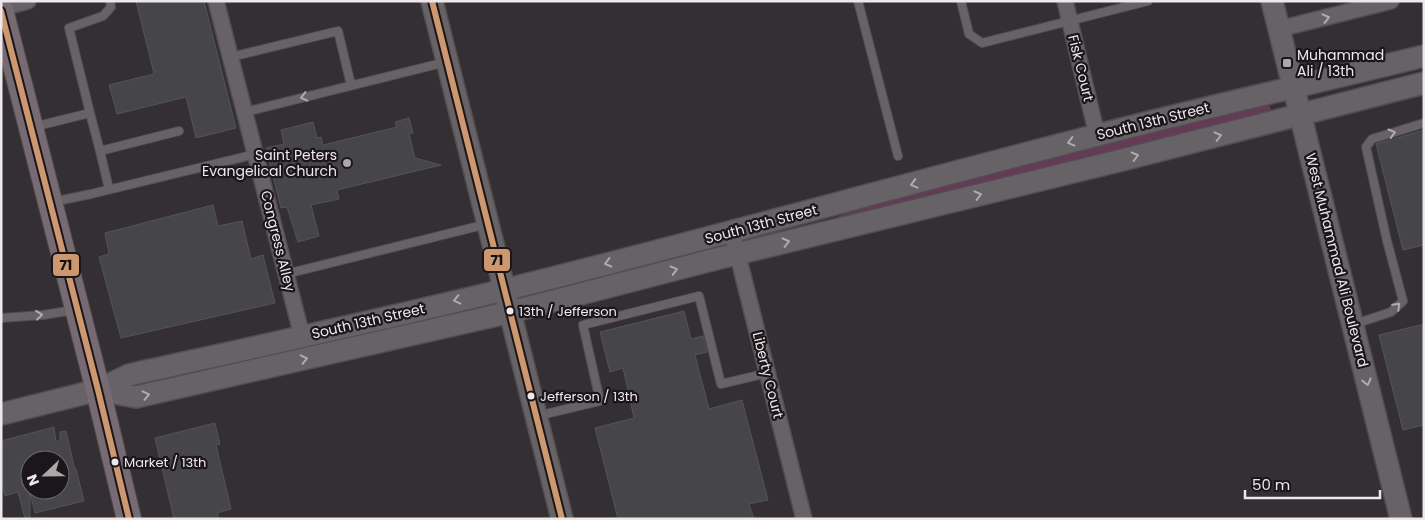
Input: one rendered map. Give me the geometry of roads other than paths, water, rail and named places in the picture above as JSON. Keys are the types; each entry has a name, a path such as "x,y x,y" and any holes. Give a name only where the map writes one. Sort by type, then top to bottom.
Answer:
{"main road":[{"path":"1,9 129,519"}],"street":[{"path":"1,9 28,1"},
{"name":"Congress Alley","path":"216,1 302,336"},
{"path":"432,1 562,519"},
{"name":"Fisk Court","path":"1065,1 1097,135"},
{"name":"West Muhammad Ali Boulevard","path":"1272,1 1401,519"},
{"path":"1279,29 1388,2"},
{"name":"South 13th Street","path":"1,414 98,390 129,376 505,289 732,232 1097,135 1424,56"},
{"name":"South 13th Street","path":"98,390 136,397 511,312 1424,83"},
{"name":"Liberty Court","path":"732,232 804,519"}],"lane":[{"path":"109,189 69,28 103,16 111,7 110,1"},
{"path":"858,1 898,156"},
{"path":"961,1 969,34 982,43 1148,1"},
{"path":"231,57 338,31 351,85"},
{"path":"244,112 448,62"},
{"path":"31,128 90,113"},
{"path":"1353,324 1391,312 1403,301 1387,241 1366,147 1372,138 1424,123"},
{"path":"100,151 179,131"},
{"path":"50,202 256,154"},
{"path":"286,274 489,224"},
{"path":"537,416 600,400 582,325 699,296 722,384 768,373"},
{"path":"1,318 77,310"}],"place":[{"name":"Muhammad Ali / 13th","path":"1287,63"},
{"name":"Saint Peters Evangelical Church","path":"347,163"},
{"name":"13th / Jefferson","path":"510,311"},
{"name":"Jefferson / 13th","path":"531,396"},
{"name":"Market / 13th","path":"115,462"}]}
